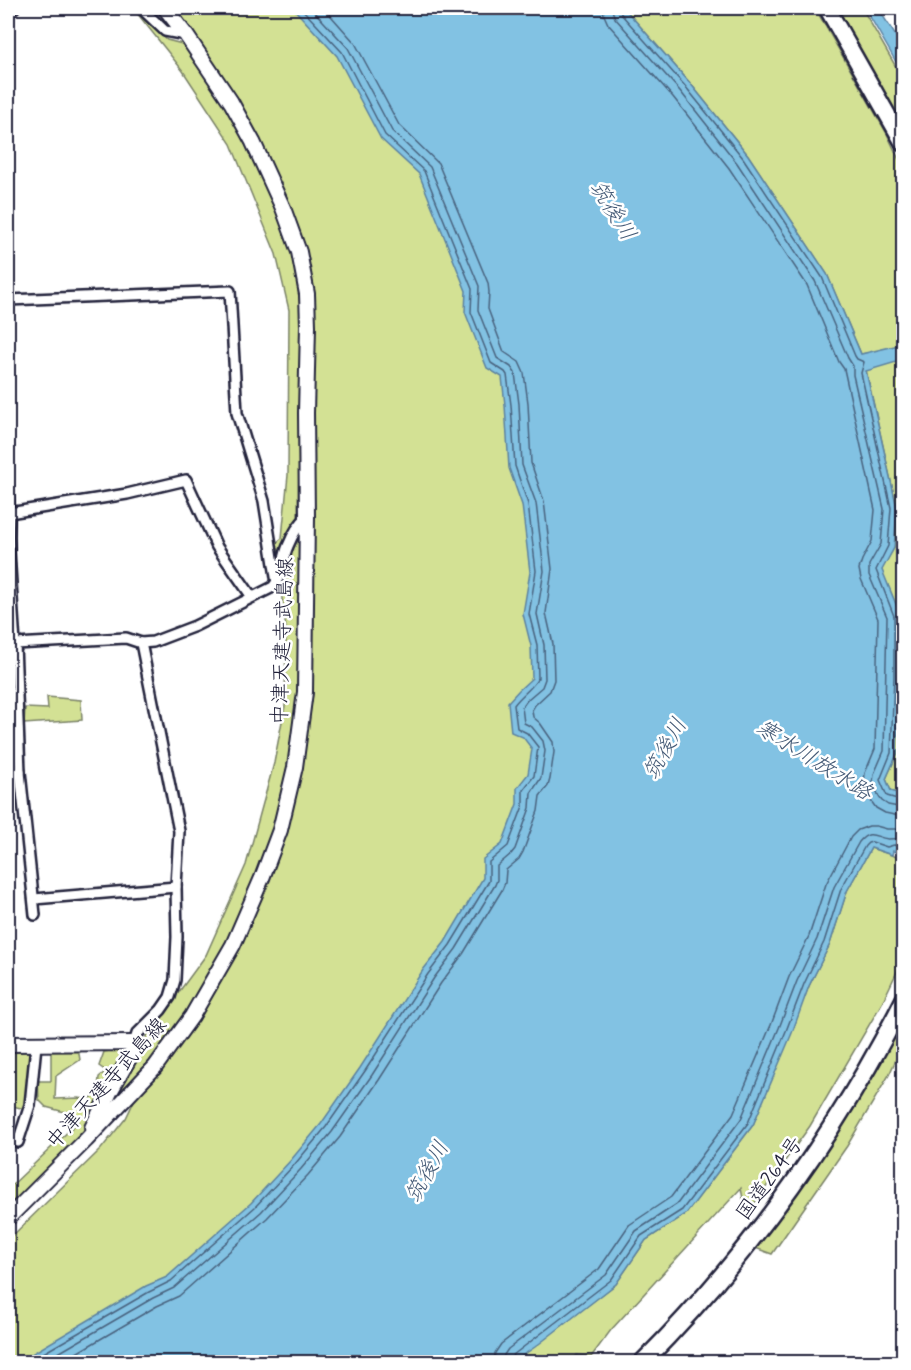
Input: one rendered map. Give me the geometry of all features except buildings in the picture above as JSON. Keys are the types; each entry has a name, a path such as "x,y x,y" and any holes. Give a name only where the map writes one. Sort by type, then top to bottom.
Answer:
{"highway":[{"name":"国道264号","path":"643,1362 681,1324 727,1272 781,1202 818,1150 871,1062 903,1000"}],"main road":[{"name":"中津天建寺武島線","path":"8,1218 155,1067 192,1016 233,945 280,830 295,767 305,692 308,326 307,294 299,252 283,208 253,142 231,102 186,34 165,8"},
{"path":"827,8 903,144"},
{"path":"8,1044 134,1043 136,1046 86,1140"}],"street":[{"path":"8,8 14,8"},
{"path":"141,8 165,31 186,34"},
{"path":"8,300 230,291 237,413 264,501 277,583"},
{"path":"9,513 127,494 186,480 217,547 252,597"},
{"path":"8,487 8,537 20,772 35,915"},
{"path":"15,644 126,638 141,643 153,642 195,626 277,583 288,546 302,522 307,518"},
{"path":"134,1043 137,1034 161,1010 170,997 175,980 179,831 141,643"},
{"path":"8,772 20,772"},
{"path":"34,899 176,887"},
{"path":"18,1142 30,1105 36,1045"}],"green space":[{"path":"133,8 167,40 186,45 230,113 277,211 293,258 302,317 298,517 284,546 278,572 276,543 282,538 288,475 289,310 276,254 231,144 183,71"},
{"path":"174,8 315,8 353,51 503,315 551,700 505,855 323,1129 171,1286 25,1362 8,1362 8,1240 101,1149 126,1118 135,1099 198,1021 241,943 287,834 303,762 313,693 312,413 306,253 286,196 247,115"},
{"path":"624,8 815,8 887,134 903,168 903,795 891,791 886,779 897,754 900,614 881,570 894,548 897,508 866,370 874,352 861,354 827,274 748,155 690,83"},
{"path":"836,8 862,8 903,79 903,131 876,77"},
{"path":"301,532 298,695 288,774 265,855 227,944 185,1016 149,1065 99,1121 140,1045 206,955 246,865 274,763 285,706 286,629 281,591 291,548"},
{"path":"47,697 81,700 82,720 24,724 25,708 48,709"},
{"path":"871,848 903,859 903,959 882,1003 810,1126 746,1215 741,1188 611,1330 591,1357 577,1355 570,1362 513,1362 616,1284 646,1240 686,1214 753,1125 809,986 830,944 847,891"},
{"path":"903,1018 903,1044 889,1075 847,1146 772,1254 755,1248 825,1151 880,1065"},
{"path":"8,1046 31,1048 25,1109 8,1105"},
{"path":"78,1048 80,1060 56,1076 55,1099 90,1100 98,1089 99,1077 106,1071 99,1066 104,1052 122,1049 123,1060 79,1142 8,1212 8,1189 78,1122 76,1115 46,1107 39,1100 38,1081 51,1081 51,1050"}],"water":[{"path":"293,8 624,8 690,83 748,155 827,274 861,354 903,344 903,360 866,371 897,508 894,548 882,570 900,614 897,754 886,779 891,791 903,795 903,854 893,851 892,855 871,848 847,891 830,944 809,986 753,1125 686,1214 646,1240 616,1284 513,1362 18,1362 146,1286 167,1277 251,1203 291,1160 321,1124 423,970 445,942 483,878 483,859 502,844 517,804 517,788 528,774 532,749 523,737 511,732 508,702 532,678 531,646 523,614 530,572 522,505 509,468 502,377 487,368 465,312 466,291 419,174 381,139 337,56"},
{"path":"865,8 878,8 901,44 903,74"}],"water label":[{"name":"筑後川","path":"614,210"},
{"name":"筑後川","path":"664,748"},
{"name":"寒水川放水路","path":"815,759"},
{"name":"筑後川","path":"426,1171"}]}
